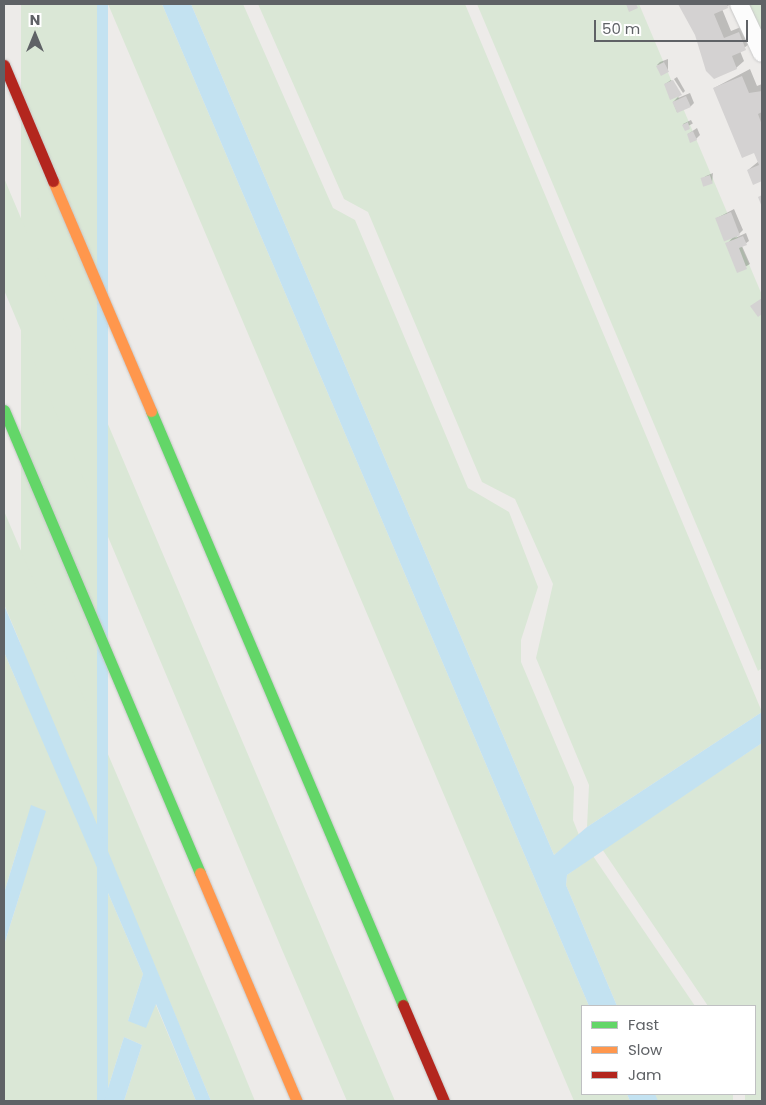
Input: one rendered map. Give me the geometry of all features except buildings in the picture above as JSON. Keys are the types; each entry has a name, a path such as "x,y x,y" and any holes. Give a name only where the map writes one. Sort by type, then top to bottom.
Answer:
{"highway":[{"path":"4,65 444,1101"},
{"path":"4,410 297,1101"}],"street":[{"path":"739,4 762,53"}],"green space":[{"path":"21,4 97,4 97,1101 21,1101"},
{"path":"108,4 162,4 589,1005 581,1005 581,1095 627,1095 630,1101 574,1101"},
{"path":"191,4 243,4 333,208 355,220 468,488 509,512 538,587 521,640 521,662 574,787 573,820 579,835 554,855"},
{"path":"258,4 465,4 762,712 587,827 589,785 536,658 553,584 515,499 482,482 368,212 344,199"},
{"path":"477,4 639,4 762,295 762,668 758,671"},
{"path":"749,4 762,4 761,33"},
{"path":"4,178 395,1101 347,1101 283,952 4,290"},
{"path":"4,511 255,1101 211,1101 4,604"},
{"path":"4,652 143,974 128,1021 155,1003 196,1101 124,1101 142,1045 124,1037 104,1101 4,1101 4,945 46,811 31,805 4,893"},
{"path":"762,743 762,1101 745,1101 745,1095 756,1095 756,1005 707,1005 602,849"},
{"path":"593,856 694,1005 617,1005 566,885 567,875"},
{"path":"655,1095 733,1095 733,1101 655,1101"}],"water":[{"path":"97,4 108,4 108,1101 97,1101"},
{"path":"162,4 191,4 554,855 587,827 762,712 762,743 567,875 566,885 617,1005 589,1005"},
{"path":"4,605 211,1101 196,1101 156,1004 146,1028 128,1021 143,974 4,652"},
{"path":"31,805 46,811 4,945 4,893"},
{"path":"124,1037 142,1045 124,1101 104,1101"},
{"path":"627,1095 655,1095 658,1101 630,1101"}],"traffic: fast":[{"path":"4,410 200,873"},
{"path":"151,411 403,1005"}],"traffic: slow":[{"path":"53,181 151,411"},
{"path":"200,873 297,1101"}],"traffic: jam":[{"path":"4,65 53,181"},
{"path":"403,1005 444,1101"}]}
